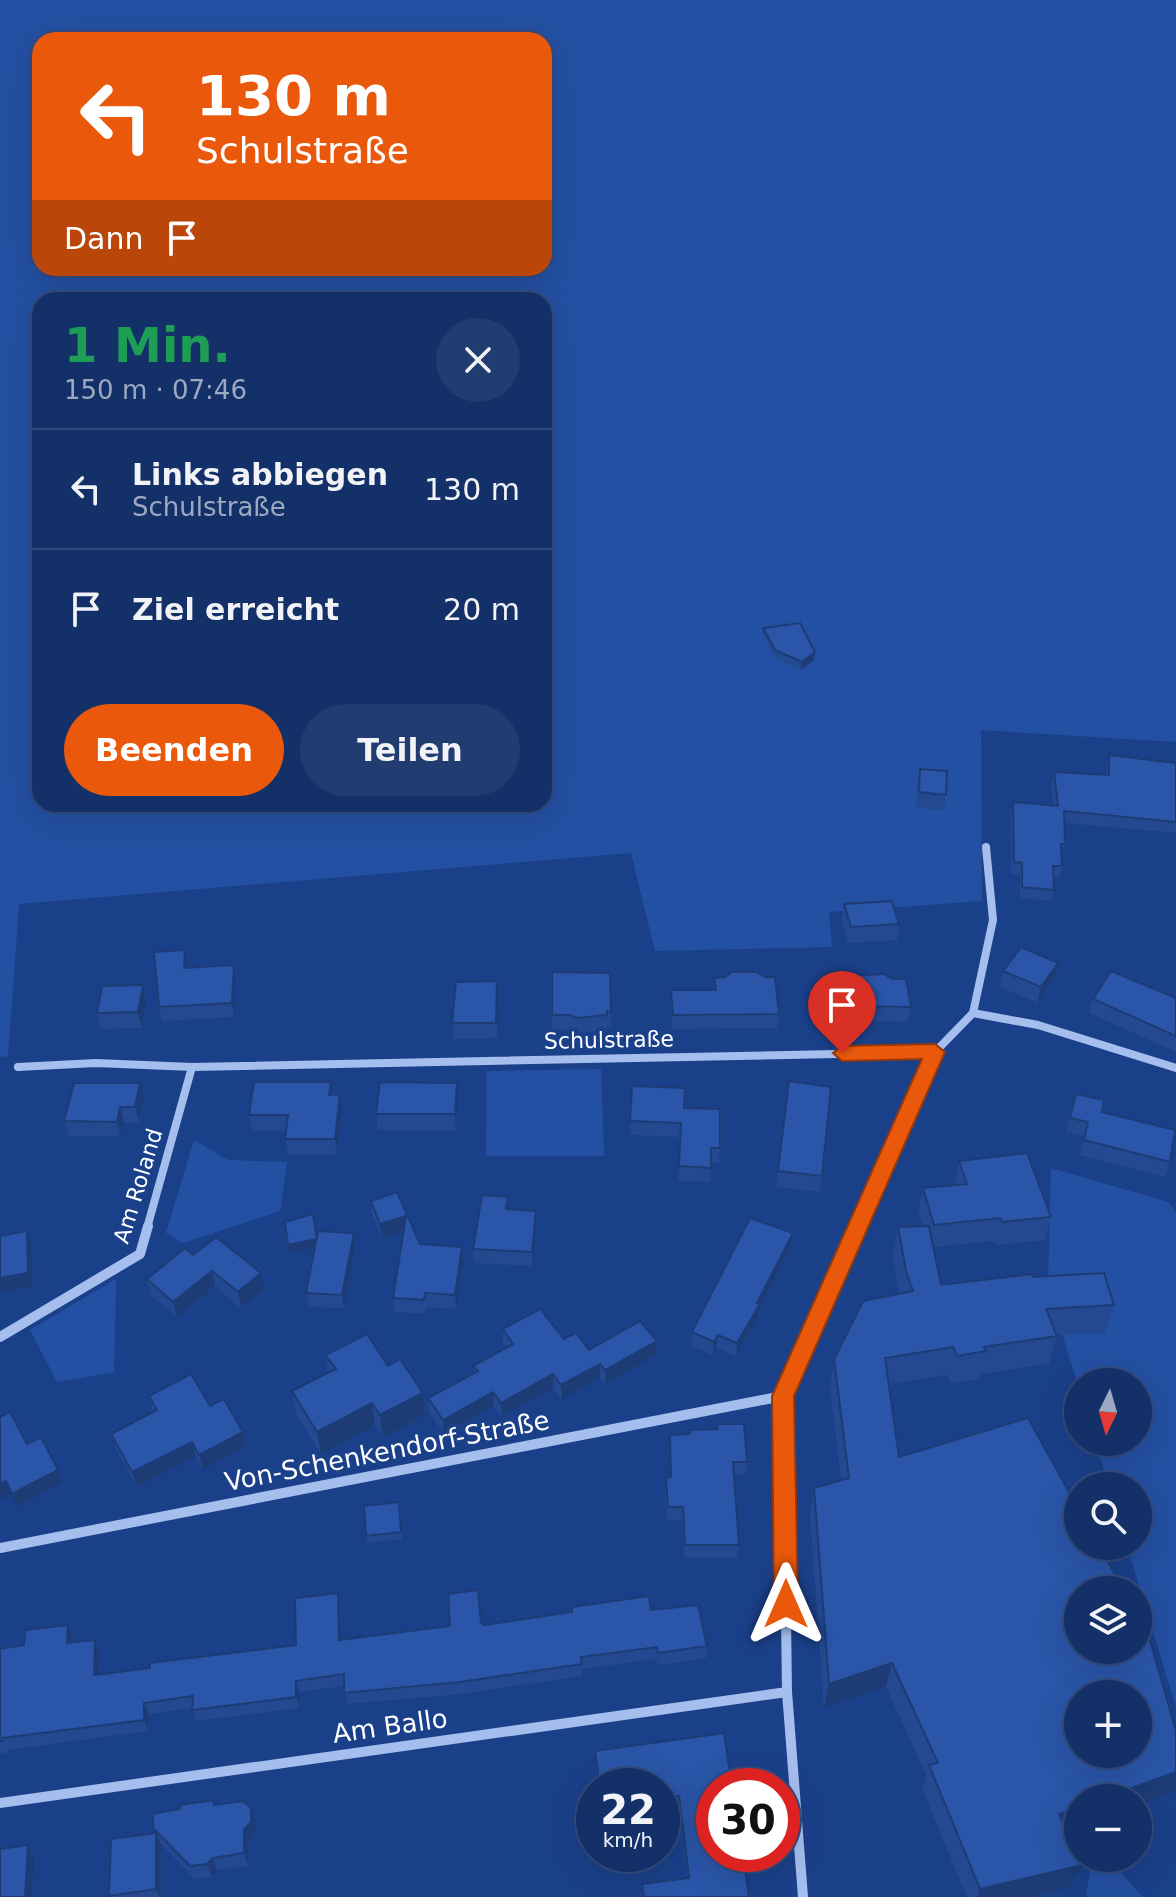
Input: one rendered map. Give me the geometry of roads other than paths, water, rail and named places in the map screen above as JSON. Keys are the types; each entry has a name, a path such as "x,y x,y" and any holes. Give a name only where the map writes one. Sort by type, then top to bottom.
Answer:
{"street":[{"path":"803,1897 787,1692 783,1396 935,1052 973,1013 993,920 986,847"},
{"path":"973,1013 1038,1025 1176,1068"},
{"name":"Schulstraße","path":"18,1067 96,1063 192,1067 935,1052"},
{"name":"Am Roland","path":"0,1337 140,1254 192,1067"},
{"name":"Von-Schenkendorf-Straße","path":"0,1548 783,1396"},
{"name":"Am Ballo","path":"0,1803 787,1692"}]}
